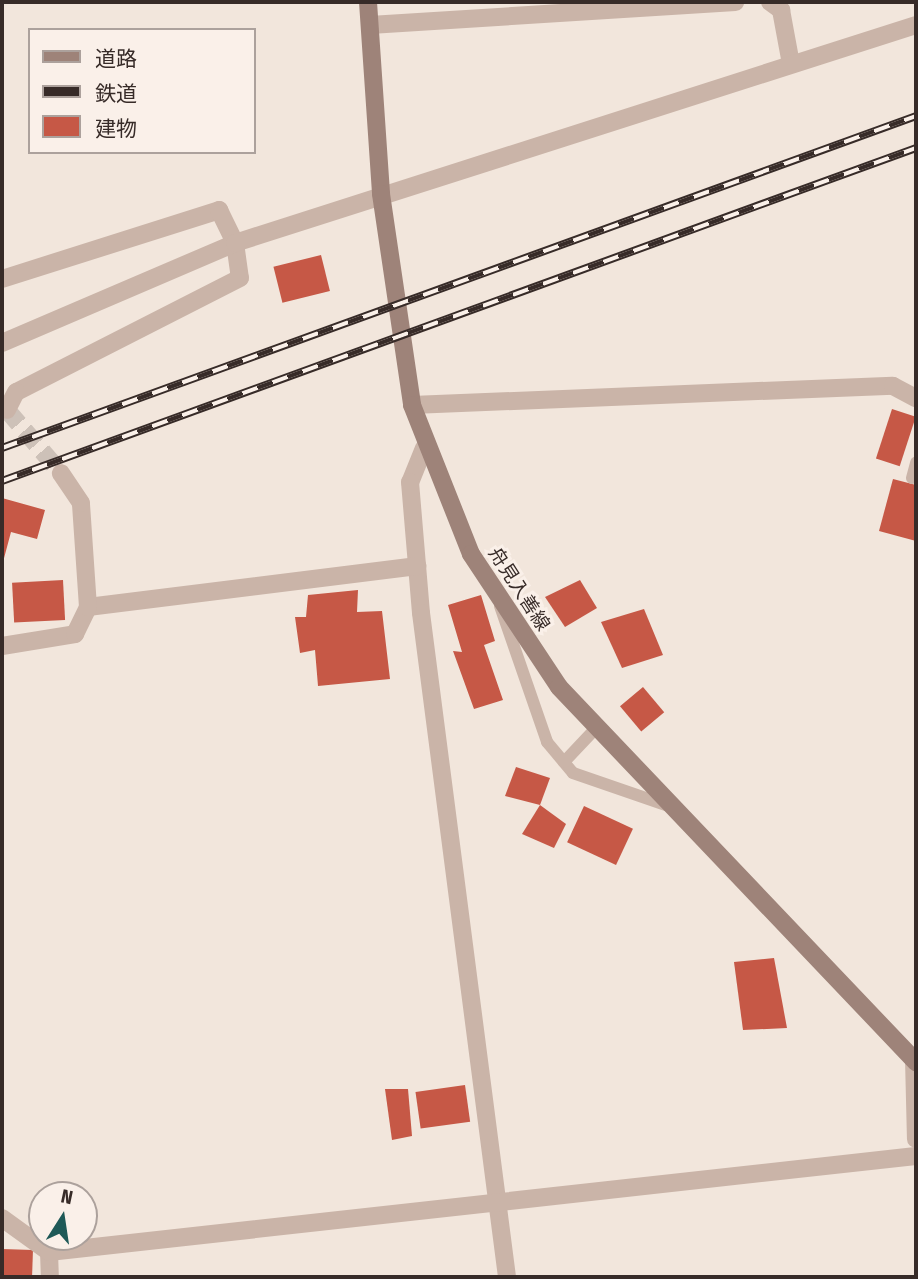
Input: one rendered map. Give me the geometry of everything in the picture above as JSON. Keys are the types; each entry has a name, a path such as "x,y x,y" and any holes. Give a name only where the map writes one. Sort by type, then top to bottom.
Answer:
{"main road":[{"name":"舟見入善線","path":"368,2 381,194 412,405 424,449 471,554 559,687 915,1061"}],"street":[{"path":"370,25 736,2"},
{"path":"771,2 781,10 791,64"},
{"path":"2,343 235,243 381,194 916,25"},
{"path":"2,279 219,210 235,243 240,278 16,392 7,410"},
{"path":"412,405 893,386 916,398"},
{"path":"424,449 410,482 417,566 507,1277"},
{"path":"2,646 75,634 88,607 81,503 61,473"},
{"path":"88,607 417,566"},
{"path":"915,1061 916,1139"},
{"path":"2,1218 49,1252 916,1156"},
{"path":"49,1252 50,1277"}],"lane":[{"path":"912,478 916,463"},
{"path":"495,589 547,742 573,773 673,807"},
{"path":"564,762 597,727"}],"building":[{"path":"321,255 330,291 282,303 273,267"},
{"path":"892,409 916,417 900,466 876,458"},
{"path":"893,479 916,485 916,541 879,531"},
{"path":"2,498 45,510 37,539 11,532 3,562"},
{"path":"63,580 65,620 14,623 12,583"},
{"path":"580,580 597,608 565,627 545,597"},
{"path":"358,590 357,612 382,611 390,679 318,686 315,650 300,653 295,617 306,617 308,595"},
{"path":"481,595 495,641 484,645 503,700 474,709 453,651 462,652 448,605"},
{"path":"644,609 663,655 622,668 601,622"},
{"path":"643,687 664,712 641,732 620,706"},
{"path":"516,767 550,778 540,805 505,796"},
{"path":"540,805 566,824 554,848 522,834"},
{"path":"584,806 633,829 616,865 567,842"},
{"path":"774,958 787,1028 743,1030 734,962"},
{"path":"465,1085 470,1122 421,1129 415,1092"},
{"path":"385,1089 408,1089 412,1136 392,1140"},
{"path":"2,1249 33,1251 32,1277 2,1277"}],"tunnel":[{"path":"7,410 61,473"}],"railway":[{"path":"2,448 916,116"},
{"path":"2,481 916,148"}]}
